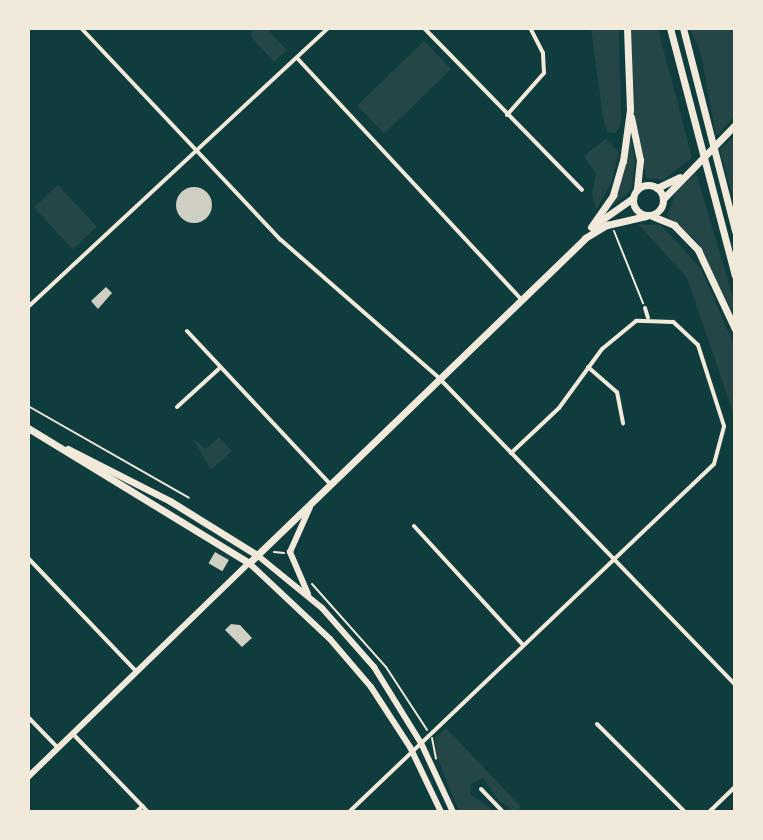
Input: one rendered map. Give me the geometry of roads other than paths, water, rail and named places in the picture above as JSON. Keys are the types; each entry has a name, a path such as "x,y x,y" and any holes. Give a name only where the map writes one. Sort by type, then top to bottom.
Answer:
{"highway":[{"path":"591,227 633,198 637,190 640,160 630,110 627,28"},
{"path":"670,28 735,276"},
{"path":"683,28 735,231"},
{"path":"585,238 617,186 630,110"},
{"path":"28,428 249,563 585,238 607,225 649,216 682,176 733,126"},
{"path":"637,190 657,188 682,176"},
{"path":"657,188 663,199"},
{"path":"633,198 636,210 674,225 698,250 735,329"},
{"path":"63,449 170,501 257,555"}],"main road":[{"path":"313,601 295,574 290,552 314,500"},
{"path":"257,555 313,601 374,667 421,743 453,812"},
{"path":"28,777 249,563 355,667 412,751 441,812"}],"street":[{"path":"81,28 285,244 439,378 735,684"},
{"path":"28,307 328,28"},
{"path":"424,28 582,190"},
{"path":"506,115 544,73 543,53 530,28"},
{"path":"296,58 521,299"},
{"path":"645,308 648,318"},
{"path":"349,812 709,469 724,441 722,412 695,340 673,322 648,318 618,333 588,367 559,408 511,453"},
{"path":"187,331 330,484"},
{"path":"177,407 221,367"},
{"path":"588,367 617,392 623,423"},
{"path":"414,526 523,645"},
{"path":"28,558 136,671"},
{"path":"28,717 58,748"},
{"path":"597,724 685,812"},
{"path":"73,734 148,812"},
{"path":"709,812 735,787"},
{"path":"481,789 503,812"},
{"path":"136,812 143,806"}]}
